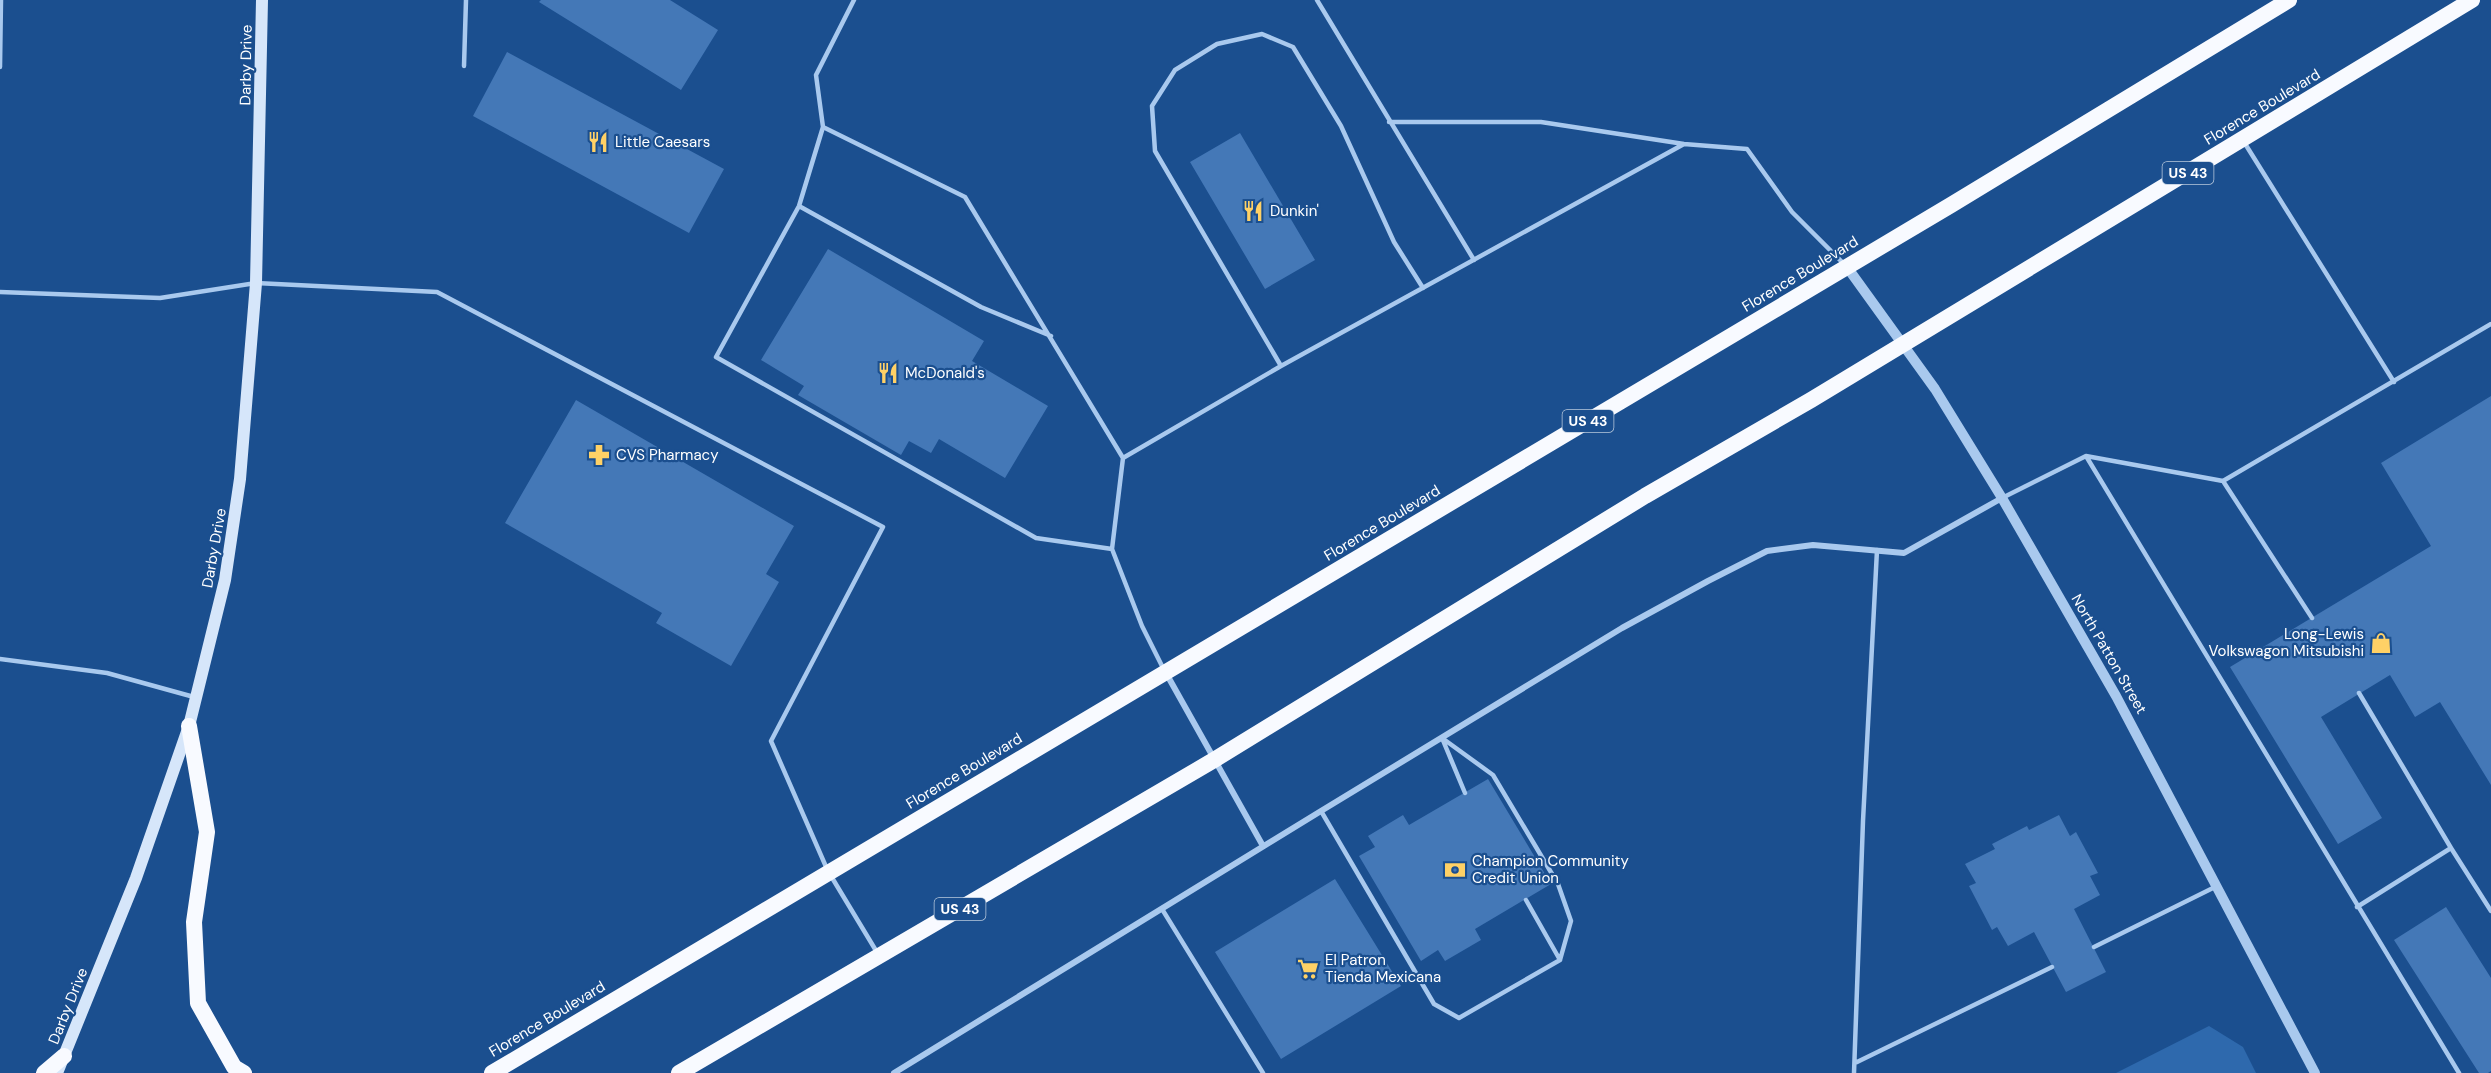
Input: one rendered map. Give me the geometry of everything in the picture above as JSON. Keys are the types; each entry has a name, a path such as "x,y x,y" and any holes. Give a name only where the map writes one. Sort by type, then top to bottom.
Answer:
{"highway":[{"name":"Florence Boulevard","path":"492,1073 1846,267 2289,0"},
{"name":"Florence Boulevard","path":"679,1073 1214,760 1645,496 1904,344 2472,0"},
{"path":"189,726 207,832 194,922 198,1003 234,1067 244,1073"},
{"path":"44,1073 64,1056"}],"main road":[{"name":"Darby Drive","path":"57,1073 136,878 189,726 225,580 240,479 256,283 262,0"}],"street":[{"name":"North Patton Street","path":"1846,267 1935,389 2002,498 2116,696 2315,1073"},
{"path":"894,1073 1622,628 1708,581 1767,551 1813,545 1904,553 2002,498"},
{"path":"1166,672 1263,846"}],"lane":[{"path":"0,67 1,0"},
{"path":"464,66 466,0"},
{"path":"854,0 816,75 823,126 799,206 716,357 1036,538 1112,549"},
{"path":"1317,0 1474,260"},
{"path":"1281,366 1155,151 1152,106 1175,70 1217,44 1262,34 1293,48 1341,126 1394,242 1424,288"},
{"path":"1389,122 1541,122 1684,144 1747,149 1792,213 1846,267"},
{"path":"823,126 965,197 1123,458 1112,549 1142,626 1166,672"},
{"path":"2243,140 2394,382"},
{"path":"1123,458 1281,366 1684,144"},
{"path":"799,206 981,308 1051,336"},
{"path":"0,292 160,298 256,283 436,292 883,526 771,741 829,873 880,956"},
{"path":"2002,498 2086,456 2223,481 2491,324"},
{"path":"2086,456 2459,1073"},
{"path":"2223,481 2312,618"},
{"path":"1854,1073 1863,820 1877,550"},
{"path":"0,659 107,673 196,698"},
{"path":"2359,693 2491,911"},
{"path":"1442,738 1465,793"},
{"path":"1321,811 1434,1004 1460,1018 1560,960 1571,921 1558,884 1493,775 1442,738"},
{"path":"2356,906 2451,848"},
{"path":"2094,947 2217,886"},
{"path":"1526,900 1560,960"},
{"path":"1162,909 1263,1073"},
{"path":"1855,1062 2052,967"}],"shaded area":[{"path":"2209,1026 2243,1047 2256,1073 2116,1073"}],"building":[{"path":"541,0 670,0 718,30 681,90 539,2"},
{"name":"Little Caesars","path":"507,52 724,169 689,233 473,116"},
{"name":"Dunkin'","path":"1240,133 1315,260 1265,289 1190,162"},
{"name":"McDonald's","path":"828,249 984,341 972,361 1048,406 1005,478 939,439 931,453 909,441 901,455 798,395 804,386 761,360"},
{"name":"Long-Lewis Volkswagon Mitsubishi","path":"2491,396 2491,785 2440,702 2415,717 2390,675 2321,717 2382,818 2338,844 2230,667 2431,546 2381,463"},
{"name":"CVS Pharmacy","path":"576,400 794,526 766,574 779,582 731,666 656,623 662,613 505,523"},
{"name":"Champion Community Credit Union","path":"1488,779 1551,884 1475,929 1481,940 1445,961 1438,950 1421,961 1359,856 1375,847 1368,836 1403,815 1409,825"},
{"path":"2059,815 2070,836 2076,832 2098,873 2090,876 2100,895 2074,909 2106,972 2066,992 2034,932 2008,946 1997,927 1992,930 1969,886 1976,883 1965,864 1995,849 1992,844 2027,826 2029,830"},
{"name":"El Patron Tienda Mexicana","path":"1335,879 1401,986 1281,1059 1215,952"},
{"path":"2446,907 2491,978 2491,1071 2488,1073 2479,1073 2394,940"}],"place":[{"name":"Little Caesars","path":"598,142"},
{"name":"Dunkin'","path":"1253,211"},
{"name":"McDonald's","path":"888,373"},
{"name":"CVS Pharmacy","path":"599,455"},
{"name":"Long-Lewis Volkswagon Mitsubishi","path":"2381,643"},
{"name":"Champion Community Credit Union","path":"1455,870"},
{"name":"El Patron Tienda Mexicana","path":"1308,969"}]}
